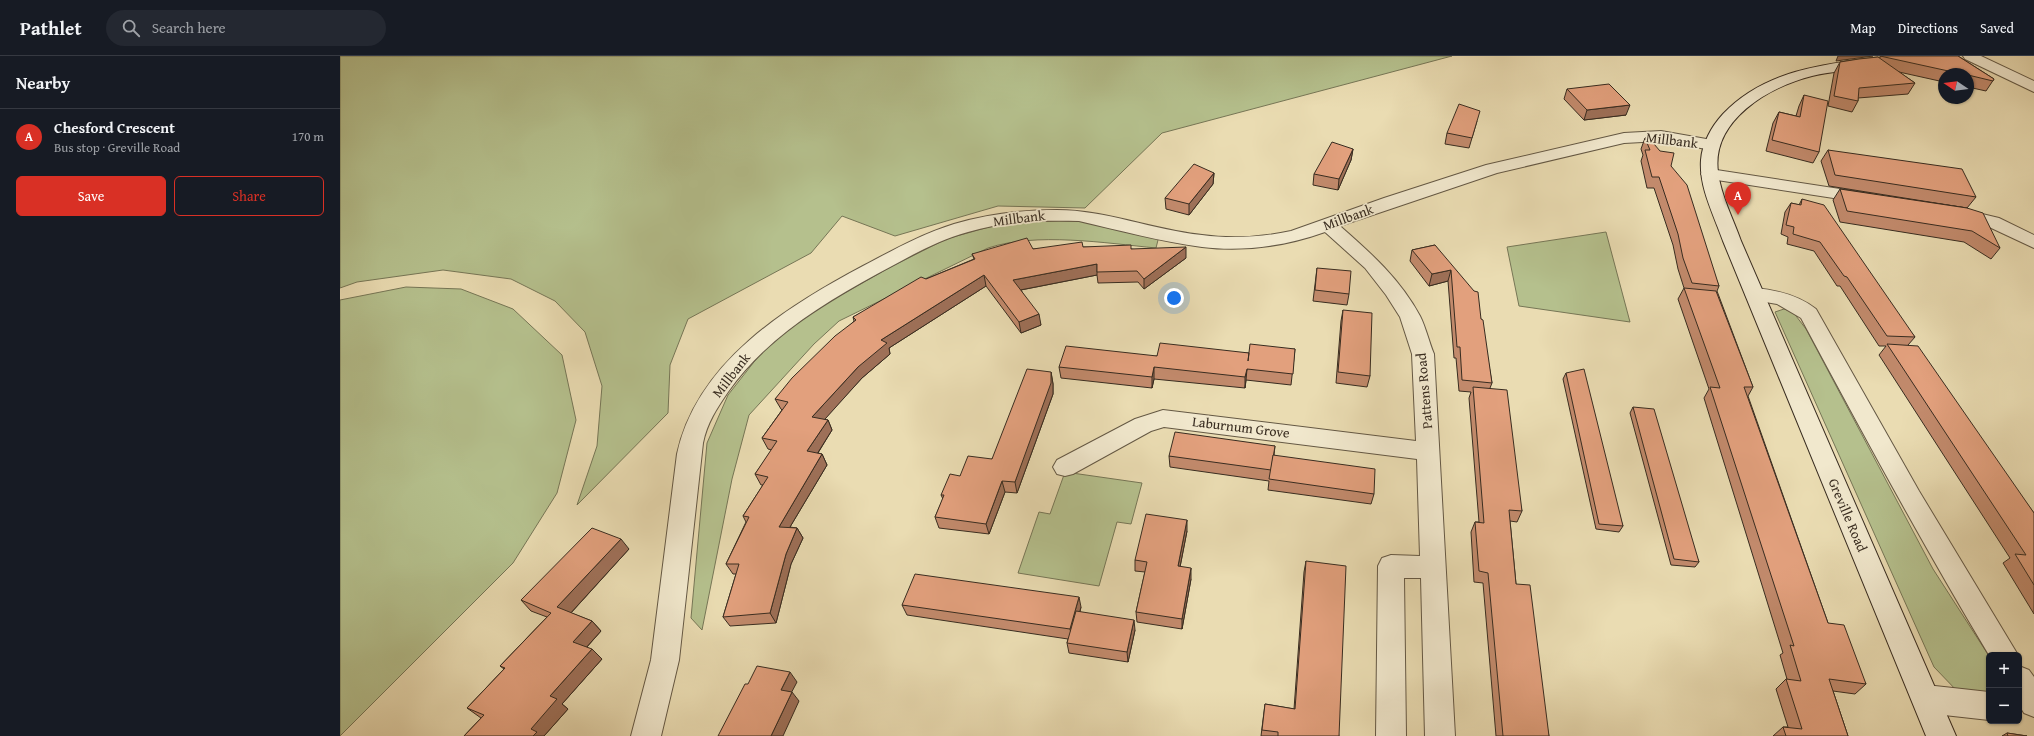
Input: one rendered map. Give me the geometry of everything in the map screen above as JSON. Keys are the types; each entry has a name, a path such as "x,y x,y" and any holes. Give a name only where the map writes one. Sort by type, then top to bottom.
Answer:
{"street":[{"path":"1970,56 2034,87"},
{"name":"Greville Road","path":"1879,62 1814,71 1769,86 1754,94 1731,114 1720,128 1712,145 1709,159 1710,174 1713,194 1941,736"},
{"name":"Millbank","path":"646,736 658,693 665,660 688,454 697,424 721,385 735,367 775,328 810,303 921,243 961,228 993,220 1031,215 1079,216 1183,238 1223,242 1277,240 1296,236 1390,202 1492,169 1624,138 1661,136 1712,145"},
{"path":"1710,174 1885,201"},
{"path":"1939,210 1993,222 2034,242"},
{"name":"Pattens Road","path":"1328,225 1372,264 1394,291 1410,317 1424,360 1440,736"},
{"path":"1755,294 1793,302 1809,314 1910,498 1935,538 1943,556 2002,652"},
{"name":"Laburnum Grove","path":"1065,467 1143,425 1163,418 1428,451"},
{"path":"1391,736 1391,566 1434,568"},
{"path":"2022,684 2034,703"},
{"path":"1926,699 1986,706"},
{"path":"2022,709 2034,711"}],"green space":[{"path":"340,56 1452,56 1162,133 1085,208 998,206 895,236 842,216 811,253 688,319 670,365 668,413 577,505 597,446 602,386 585,332 555,301 511,279 443,270 357,282 340,288"},
{"path":"1047,219 1079,220 1159,236 1156,248 1071,240 1049,240 1007,243 988,248 839,321 814,344 749,415 732,479 702,630 691,618 707,443 728,395 761,353 800,318 885,270 946,239 1007,222"},
{"path":"1606,232 1630,322 1519,306 1507,247"},
{"path":"406,287 461,289 513,309 562,355 576,420 557,493 513,563 340,736 340,300"},
{"path":"1784,309 1793,312 1806,329 1933,569 1986,652 1986,694 1959,693 1934,667 1775,312"},
{"path":"1065,472 1142,483 1131,524 1117,522 1099,586 1018,573 1039,512 1050,514"}],"building":[{"path":"1880,56 1958,56 1994,79 1993,81 1974,76 1974,68 1938,69"},
{"path":"1878,57 1915,83 1859,88 1858,101 1834,96 1840,62"},
{"path":"1609,84 1630,105 1587,110 1567,89"},
{"path":"1804,95 1828,101 1819,152 1772,140 1779,112 1800,117"},
{"path":"1459,104 1480,111 1472,138 1447,133"},
{"path":"1648,137 1660,151 1674,153 1671,166 1687,185 1719,286 1692,283 1659,177 1652,177 1645,150 1650,150 1645,138"},
{"path":"1332,142 1353,149 1339,179 1314,174"},
{"path":"1828,150 1962,169 1976,197 1835,175"},
{"path":"1194,164 1214,173 1189,204 1165,198"},
{"path":"1840,189 1967,208 1983,213 2000,248 1972,231 1847,211"},
{"path":"1802,199 1824,205 1915,337 1887,336 1847,277 1844,276 1820,242 1793,234 1794,227 1786,225 1791,203 1801,205"},
{"path":"1027,238 1033,249 1082,242 1083,247 1131,245 1131,249 1186,247 1144,279 1137,271 1097,272 1097,264 1013,280 1039,314 1019,322 984,275 881,340 887,343 858,367 812,417 828,420 807,451 822,454 779,527 797,528 786,554 770,613 723,617 739,564 726,564 749,517 743,516 768,477 755,474 777,441 762,438 788,402 775,399 792,378 835,336 856,320 853,317 921,277 926,279 975,259 972,254"},
{"path":"1435,245 1474,291 1478,292 1492,383 1462,380 1460,347 1457,347 1451,270 1432,274 1412,250"},
{"path":"1317,268 1351,271 1349,294 1315,290"},
{"path":"1684,288 1716,291 1753,387 1744,387 1828,623 1844,625 1866,684 1829,679 1848,736 1786,736 1783,727 1802,729 1786,679 1801,681 1790,645 1794,646 1710,387 1720,388"},
{"path":"1343,310 1372,313 1370,376 1338,372"},
{"path":"1160,343 1249,353 1250,344 1295,349 1293,374 1247,369 1245,377 1154,367 1152,377 1059,367 1066,346 1157,356"},
{"path":"1887,344 1918,346 2034,513 2034,585 2015,554 2026,555"},
{"path":"1027,369 1051,372 1051,383 1015,482 1002,481 986,524 935,517 944,495 941,495 950,474 960,476 968,456 992,459"},
{"path":"1584,369 1623,526 1599,524 1566,373"},
{"path":"1473,387 1507,390 1522,511 1509,510 1516,584 1530,585 1549,736 1503,736 1488,573 1479,571 1475,522 1484,523"},
{"path":"1633,407 1654,409 1699,562 1674,559"},
{"path":"1175,432 1275,446 1271,470 1169,456"},
{"path":"1273,455 1375,469 1374,494 1269,479"},
{"path":"1146,514 1187,520 1178,566 1191,568 1182,619 1136,612 1147,562 1135,560"},
{"path":"592,528 621,539 557,607 592,621 573,642 592,649 550,696 557,699 531,729 537,732 533,736 464,736 484,715 467,708 505,668 500,666 551,613 521,600"},
{"path":"1306,561 1346,566 1339,736 1278,736 1278,732 1262,730 1265,704 1295,709"},
{"path":"915,574 1079,597 1070,629 902,605"},
{"path":"1076,611 1134,620 1127,652 1067,643"},
{"path":"757,666 790,672 781,690 792,692 771,736 718,736 745,684 748,684"},
{"path":"2007,733 2027,736 2008,736"}],"place":[{"name":"Chesford Crescent","path":"1738,215"}]}
